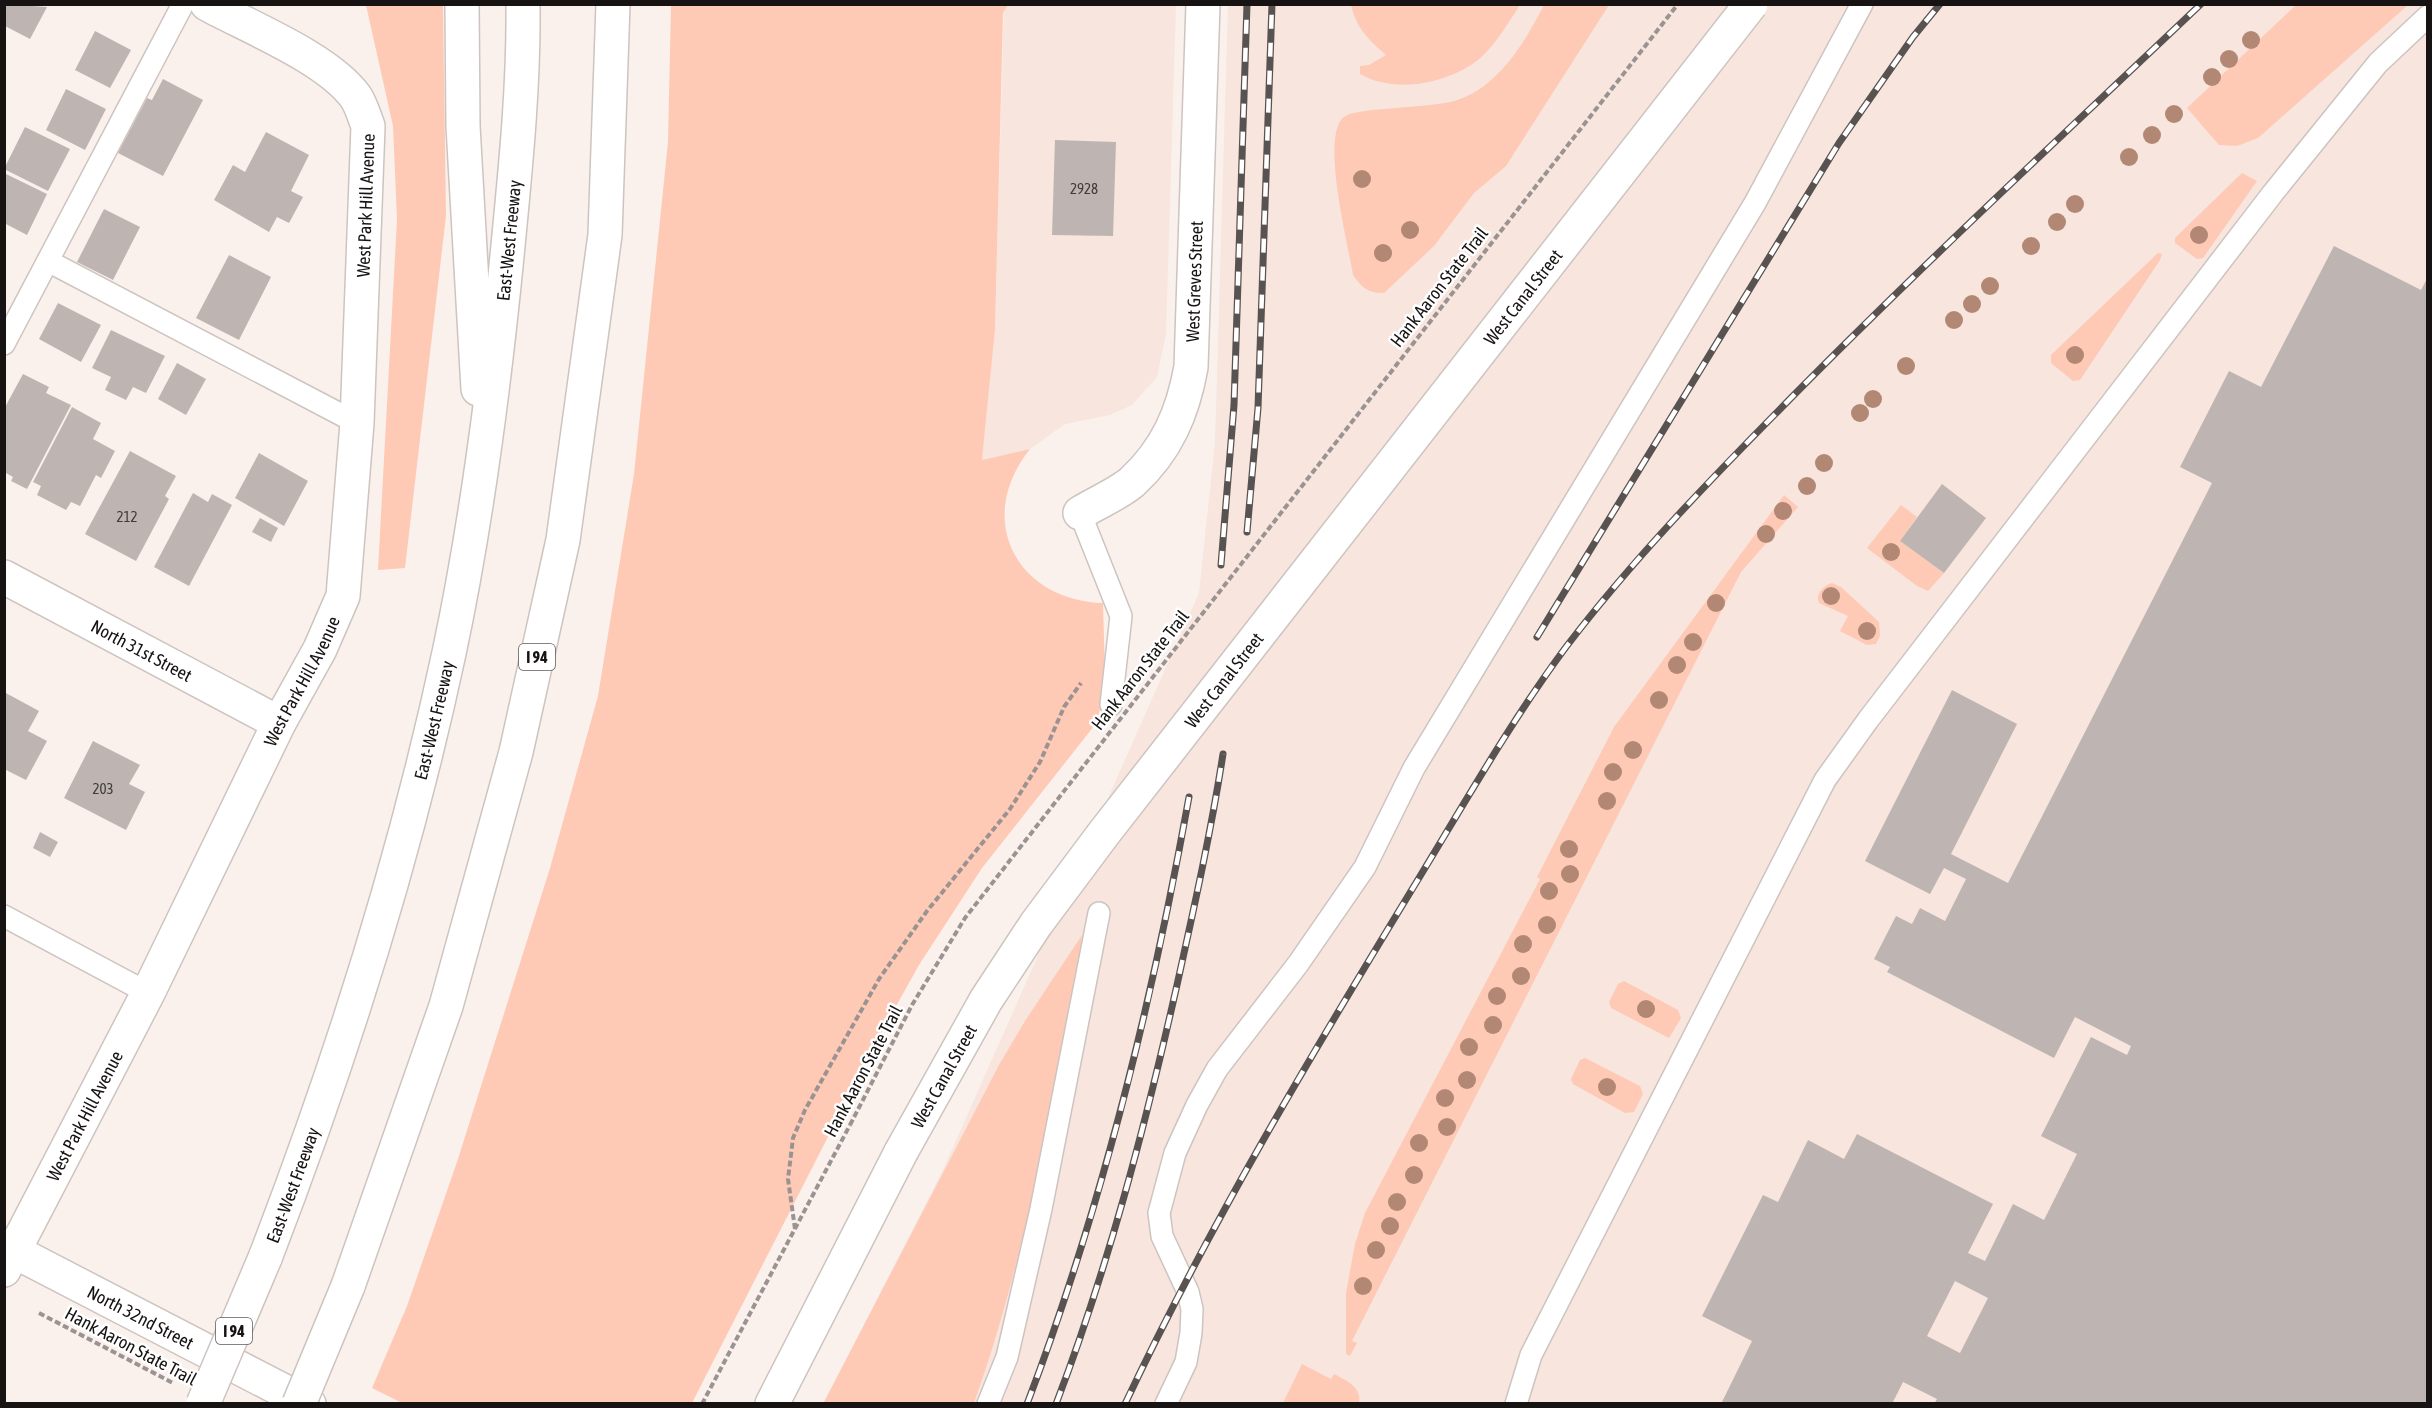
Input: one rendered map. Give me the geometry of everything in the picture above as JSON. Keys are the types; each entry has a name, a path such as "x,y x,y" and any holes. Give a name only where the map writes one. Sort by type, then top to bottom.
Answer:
{"main road":[{"name":"West Park Hill Avenue","path":"8,1255 148,993 279,723 320,649 343,596 357,423 368,126 356,97 337,77 306,57 207,4"},
{"path":"462,4 463,126 482,456"},
{"name":"East-West Freeway","path":"192,1396 265,1258 328,1091 360,989 428,747 450,649 498,350 514,184 523,4"},
{"name":"I 94","path":"299,1404 348,1286 446,1006 516,752 562,540 606,235 613,4"},
{"name":"West Greves Street","path":"1080,513 1131,482 1169,438 1184,402 1191,367 1203,4"},
{"name":"West Canal Street","path":"772,1404 901,1152 986,1000 1036,924 1104,833 1751,4"},
{"name":"North 31st Street","path":"4,577 279,723"},
{"name":"North 32nd Street","path":"8,1255 309,1404"}],"lane":[{"path":"4,344 183,4"},
{"path":"1166,1404 1186,1362 1192,1309 1188,1292 1161,1236 1159,1213 1175,1153 1197,1105 1217,1070 1298,964 1365,867 1419,758 1755,203 1862,4"},
{"path":"1516,1404 1531,1355 1825,780 1868,720 2273,193 2378,63 2427,16"},
{"path":"48,261 357,423"},
{"path":"1080,513 1121,616 1111,705"},
{"path":"988,1404 1007,1357 1041,1209 1099,913"},
{"path":"4,916 148,993"}],"path":[{"name":"Hank Aaron State Trail","path":"702,1404 912,1005 972,908 1678,4"},
{"path":"795,1229 788,1179 793,1138 810,1101 879,978 927,911 1010,809 1040,762 1064,707 1085,676 1119,640"},
{"name":"Hank Aaron State Trail","path":"39,1313 192,1396"}],"shaded area":[{"path":"1351,4 1520,5 1496,41 1478,60 1451,75 1420,84 1404,85 1389,84 1360,74 1360,66 1369,65 1386,55 1364,33 1356,21"},
{"path":"366,5 443,5 446,216 405,568 378,570 397,219 393,126"},
{"path":"671,5 1008,5 1003,13 995,330 982,460 1030,449 1013,476 1006,502 1006,528 1013,551 1027,571 1047,588 1073,598 1103,603 1105,673 1098,721 982,868 919,965 880,1035 692,1403 402,1403 372,1388 407,1306 457,1162 550,868 598,696 634,474 668,142"},
{"path":"1004,5 1176,5 1166,334 1157,377 1132,405 1110,415 1065,424 1030,449 982,460 995,330"},
{"path":"1228,5 2427,5 2427,1403 823,1404 942,1172 1199,593 1215,442"},
{"path":"1544,5 1609,5 1506,166 1474,193 1434,246 1384,293 1366,289 1353,275 1338,197 1334,155 1335,137 1340,121 1353,113 1450,102 1481,88 1507,64 1528,34"},
{"path":"2296,5 2408,5 2258,138 2237,146 2219,145 2187,108"},
{"path":"2242,173 2257,181 2203,258 2197,259 2175,243 2175,238"},
{"path":"2158,253 2162,254 2160,260 2080,380 2073,381 2051,363 2051,355"},
{"path":"1784,495 1798,507 1741,572 1352,1341 1357,1343 1350,1356 1346,1354 1346,1293 1355,1244 1365,1213 1540,879 1537,877 1614,727"},
{"path":"1901,505 1917,517 1900,541 1944,573 1928,591 1917,586 1867,548"},
{"path":"1832,583 1841,587 1879,622 1880,636 1876,644 1867,645 1840,631 1848,616 1819,603 1818,596 1821,590"},
{"path":"1082,935 1064,1049 1019,1254 974,1403 823,1404 999,1065"},
{"path":"1624,981 1678,1010 1681,1018 1669,1038 1611,1008 1609,1002 1618,984"},
{"path":"1585,1058 1640,1086 1643,1094 1634,1112 1625,1113 1573,1084 1571,1079 1580,1060"},
{"path":"1302,1364 1331,1379 1334,1374 1348,1382 1356,1389 1359,1403 1283,1403"}],"building":[{"path":"5,4 47,7 30,39 5,26"},
{"path":"95,31 131,50 110,88 75,70"},
{"path":"163,79 203,100 163,176 118,153 147,98 152,100"},
{"path":"66,89 106,109 85,150 46,130"},
{"path":"25,127 70,149 48,191 4,169"},
{"path":"266,132 309,155 291,191 303,197 289,223 277,217 269,232 214,200 233,165 245,172"},
{"path":"1055,140 1116,142 1113,236 1052,235"},
{"path":"4,173 47,194 27,235 4,223"},
{"path":"104,209 140,227 113,280 77,262"},
{"path":"2334,246 2421,290 2428,277 2428,1404 1934,1404 1937,1399 1903,1382 1892,1404 1721,1404 1752,1341 1702,1316 1763,1195 1778,1202 1808,1140 1844,1159 1857,1134 1993,1204 1968,1253 1985,1261 2013,1204 2044,1220 2077,1154 2041,1136 2091,1037 2127,1055 2131,1046 2075,1017 2054,1058 1887,972 1890,967 1874,959 1896,916 1912,924 1920,908 1945,921 1966,879 1944,868 1930,894 1865,861 1952,690 2017,724 1951,854 2008,883 2212,483 2180,467 2229,371 2261,387","holes":["1955,1281 1988,1298 1960,1353 1927,1336"]},
{"path":"229,255 271,277 239,340 196,318"},
{"path":"58,303 101,325 81,362 39,339"},
{"path":"111,330 165,356 146,393 133,387 126,400 105,390 111,377 92,368"},
{"path":"177,363 206,379 186,415 158,399"},
{"path":"23,374 49,387 46,393 71,405 27,489 11,481 13,477 4,472 4,409"},
{"path":"72,407 101,423 93,439 115,451 101,478 96,475 80,506 71,502 66,510 37,495 41,486 33,482"},
{"path":"130,451 176,476 165,496 169,499 136,561 85,534"},
{"path":"259,453 308,481 284,526 235,498"},
{"path":"1942,484 1986,518 1944,573 1900,541"},
{"path":"193,493 208,502 212,494 232,505 189,586 154,567"},
{"path":"260,518 278,528 271,542 252,532"},
{"path":"4,692 39,711 28,731 47,741 26,780 4,769"},
{"path":"93,741 140,765 129,784 145,792 126,830 64,798"},
{"path":"40,832 58,842 50,857 33,848"}],"railway":[{"path":"1221,565 1234,405 1247,4"},
{"path":"1247,532 1258,408 1272,4"},
{"path":"1537,637 1839,143 1913,37 1940,4"},
{"path":"1125,1404 1224,1210 1296,1083 1484,770 1566,647 1645,551 1788,401 1941,250 2201,4"},
{"path":"1056,1404 1109,1249 1138,1144 1190,927 1223,754"},
{"path":"1027,1404 1079,1255 1122,1104 1159,951 1189,797"}]}
